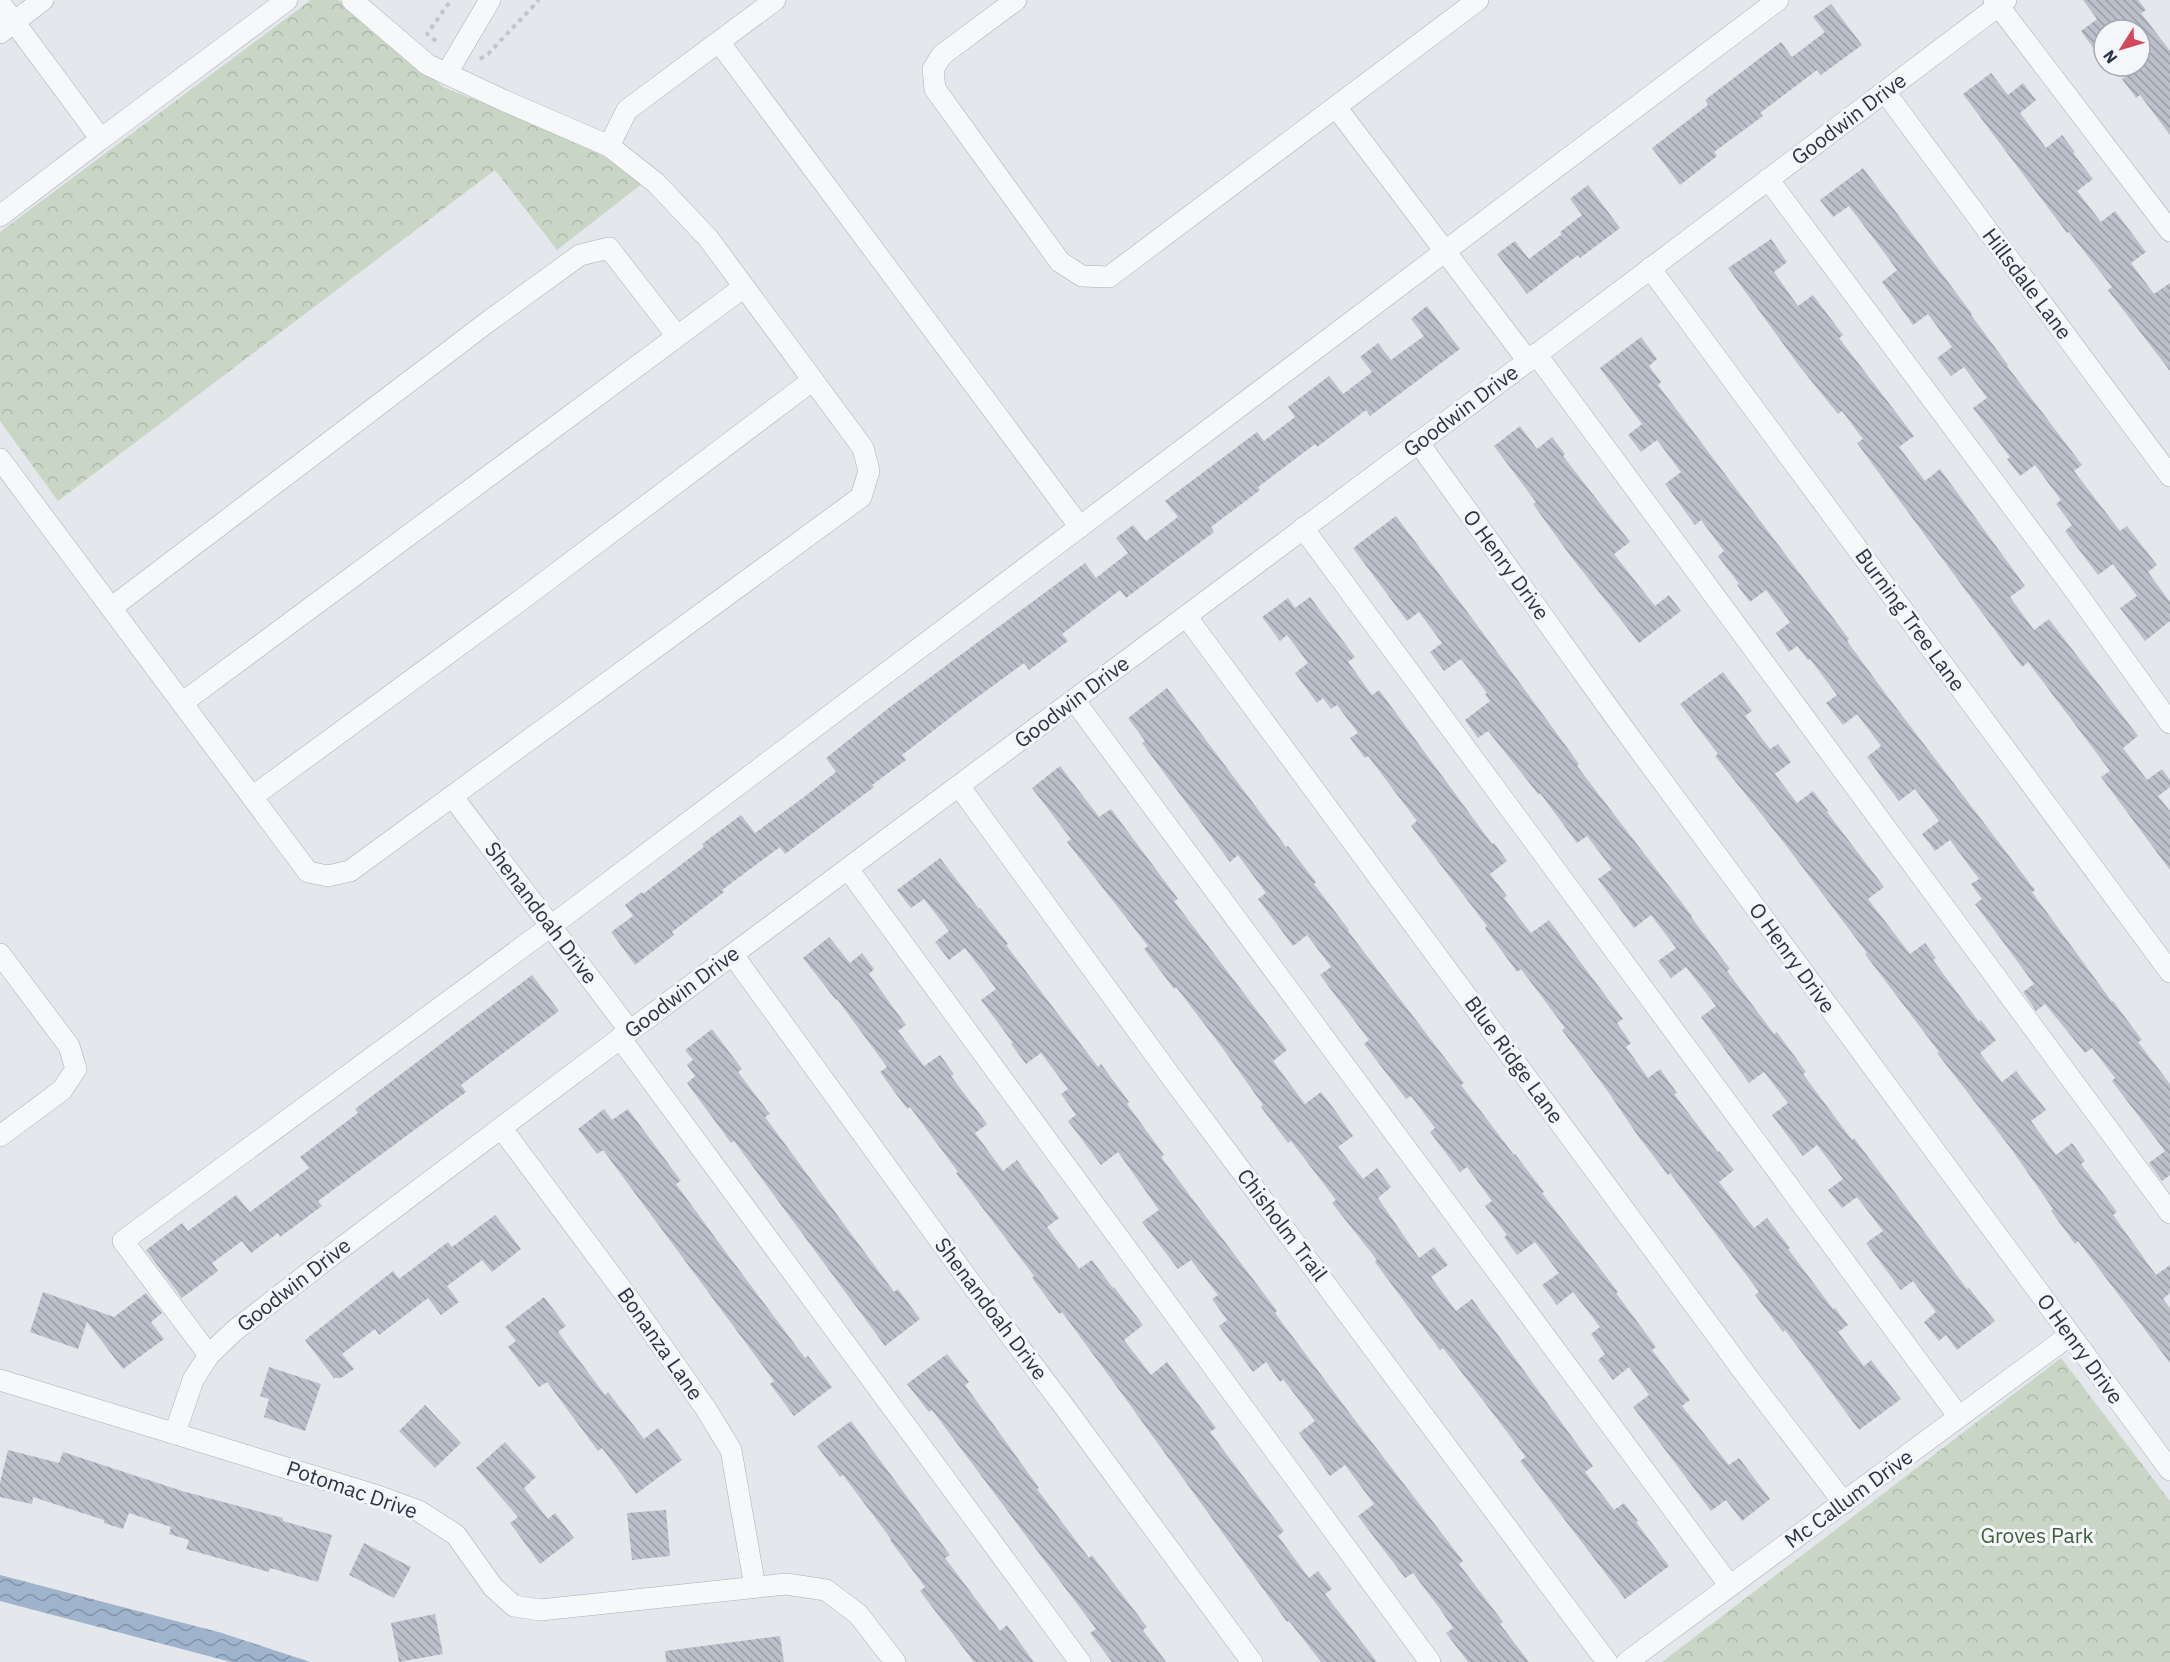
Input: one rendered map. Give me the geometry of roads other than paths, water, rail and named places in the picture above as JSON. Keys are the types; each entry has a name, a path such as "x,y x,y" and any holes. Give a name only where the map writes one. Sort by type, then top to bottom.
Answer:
{"street":[{"path":"7,27 43,0"},
{"path":"0,216 287,0"},
{"path":"0,459 308,872 328,876 350,871 861,497 869,471 863,448 708,238 656,183 609,146 428,64 352,0"},
{"path":"447,73 490,0"},
{"path":"609,146 627,110 775,0"},
{"path":"1016,0 942,56 933,69 935,89 1060,262 1082,276 1109,278 1478,0"},
{"path":"209,1355 123,1240 551,926 1778,0"},
{"path":"1999,2 2170,231"},
{"name":"Goodwin Drive","path":"175,1433 193,1380 209,1355 234,1331 625,1035 1532,358 1885,92 1999,2"},
{"path":"0,3 7,27 101,139"},
{"path":"719,42 1080,527"},
{"name":"Hillsdale Lane","path":"1885,92 2170,476"},
{"path":"1336,107 1445,252 1532,358 2170,1213"},
{"path":"1768,179 2073,588 2170,723"},
{"path":"111,608 489,321 580,255 609,248 677,336"},
{"name":"Burning Tree Lane","path":"1650,268 2170,972"},
{"path":"182,703 744,286"},
{"path":"252,797 530,594 813,380"},
{"name":"O Henry Drive","path":"1418,442 1618,722 2170,1470"},
{"path":"1303,528 1959,1417"},
{"name":"Blue Ridge Lane","path":"1186,616 1749,1379 1844,1503"},
{"path":"1074,700 1730,1586"},
{"name":"Chisholm Trail","path":"959,786 1179,1088 1607,1662"},
{"name":"Shenandoah Drive","path":"452,796 551,926 625,1035 1080,1662"},
{"path":"848,869 1430,1662"},
{"path":"0,954 69,1046 76,1069 62,1090 0,1136"},
{"name":"Shenandoah Drive","path":"733,955 969,1282 1063,1405 1252,1662"},
{"name":"Bonanza Lane","path":"502,1129 628,1299 706,1409 731,1450 755,1587"},
{"name":"Mc Callum Drive","path":"1627,1662 2070,1335"},
{"name":"Potomac Drive","path":"0,1380 378,1496 419,1511 456,1536 493,1587 514,1606 540,1610 786,1584 826,1590 858,1614 895,1662"}],"water":[{"path":"0,1575 222,1633 310,1662 231,1662 0,1601"}],"park label":[{"name":"Groves Park","path":"2037,1536"}]}
